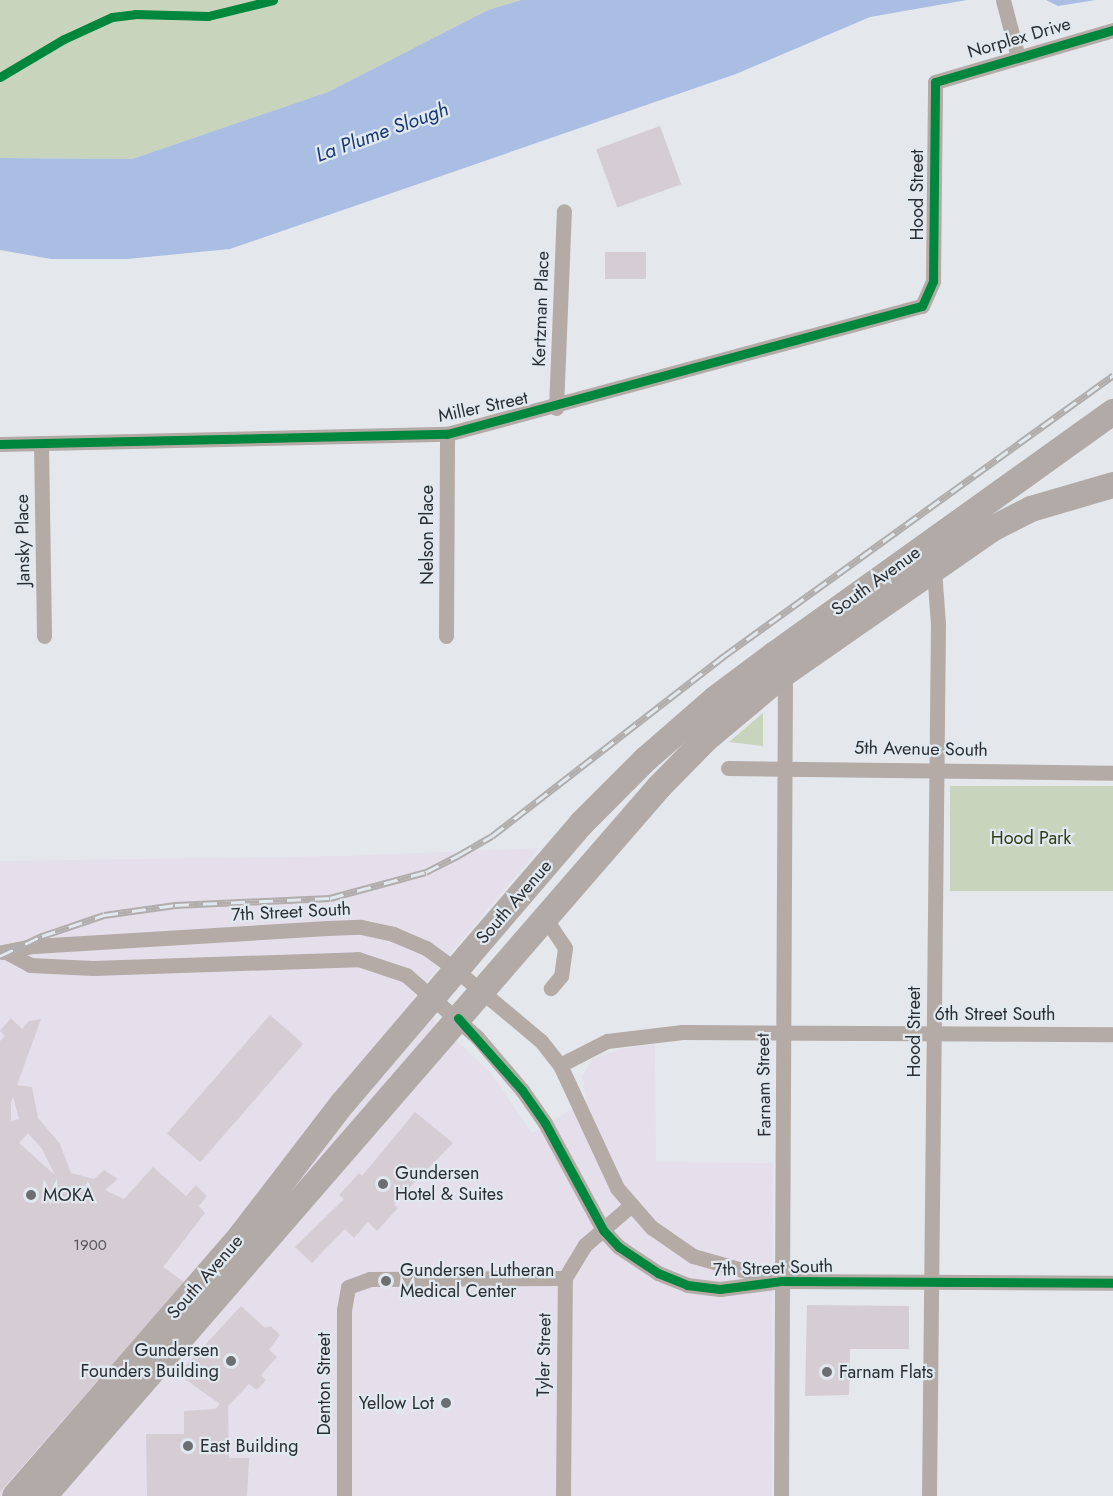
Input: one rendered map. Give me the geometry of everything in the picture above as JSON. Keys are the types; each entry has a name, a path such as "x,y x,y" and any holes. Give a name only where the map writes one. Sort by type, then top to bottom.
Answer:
{"highway":[{"name":"South Avenue","path":"15,1496 240,1237 343,1103 582,823 715,699 1113,412"},
{"name":"South Avenue","path":"44,1496 665,780 706,739 785,673 992,529 1041,506 1113,485"}],"street":[{"path":"1004,0 1018,57"},
{"name":"Norplex Drive","path":"935,82 1113,30"},
{"name":"Hood Street","path":"922,306 933,281 935,82"},
{"name":"Kertzman Place","path":"556,408 564,211"},
{"name":"Miller Street","path":"0,444 447,434 556,408 922,306"},
{"name":"Nelson Place","path":"446,636 447,434"},
{"name":"Jansky Place","path":"41,443 44,636"},
{"name":"Hood Street","path":"929,1496 938,624 934,569"},
{"name":"Farnam Street","path":"781,1496 785,673"},
{"name":"5th Avenue South","path":"728,768 936,768 1113,773"},
{"path":"545,918 565,948 561,976 551,988"},
{"name":"7th Street South","path":"3,952 34,946 361,927 393,934 426,948 482,990 541,1041 560,1065 603,1163 630,1206 651,1227 693,1256 782,1281"},
{"name":"7th Street South","path":"3,952 30,964 93,968 358,959 385,964 406,975 434,995 458,1018 528,1098 603,1230 619,1247 658,1273 687,1285 720,1289 782,1281 1113,1283"},
{"name":"6th Street South","path":"560,1065 607,1041 639,1035 782,1032 1113,1034"},
{"name":"Tyler Street","path":"563,1496 565,1278 574,1257 630,1206"},
{"name":"Denton Street","path":"344,1496 344,1299 348,1287 361,1280 565,1278"}],"shaded area":[{"name":"Gundersen Lutheran Medical Center","path":"540,848 412,999 490,1072 532,1133 587,1100 582,1076 593,1059 621,1049 655,1044 656,1162 773,1163 772,1496 0,1496 0,861 343,856"}],"green space":[{"path":"0,0 521,0 488,10 328,92 132,159 0,158"},
{"path":"763,713 763,746 729,742"},
{"name":"Hood Park","path":"950,786 1113,786 1113,891 950,891"}],"water":[{"name":"La Plume Slough","path":"521,0 967,0 870,17 736,74 230,249 127,259 51,259 0,250 0,158 132,159 328,92 488,10"},
{"path":"1046,0 1096,0 1058,6"}],"building":[{"path":"660,126 681,184 617,208 596,149"},
{"path":"605,252 646,252 646,279 605,279"},
{"path":"270,1015 303,1044 200,1162 167,1133"},
{"path":"11,1018 22,1029 29,1021 41,1019 17,1085 32,1087 38,1118 60,1144 71,1173 94,1179 104,1170 118,1179 105,1190 124,1199 153,1167 186,1196 196,1185 207,1196 199,1206 205,1213 163,1267 184,1282 0,1492 0,1041 5,1036 0,1031","holes":["13,1096 19,1119 11,1121 11,1102","28,1133 42,1149 55,1175 19,1143"]},
{"name":"Gundersen Hotel & Suites","path":"415,1112 453,1143 406,1191 394,1205 398,1208 377,1231 368,1222 354,1238 345,1229 312,1263 295,1247 344,1199 339,1195 359,1173 362,1176"},
{"name":"Farnam Flats","path":"807,1305 909,1306 909,1349 850,1349 849,1395 805,1396"},
{"path":"241,1306 265,1328 271,1326 280,1335 269,1350 277,1357 261,1375 266,1380 257,1390 249,1384 228,1406 229,1458 249,1458 247,1496 147,1496 146,1434 184,1434 184,1411 215,1409 220,1404 178,1374"}],"railway":[{"path":"0,956 42,936 104,915 175,905 330,898 426,872 459,855 492,836 724,656 1113,375"}],"cycle path":[{"path":"0,77 64,39 112,17 135,14 208,16 273,0"},
{"path":"0,444 447,434 922,306 933,281 935,82 1113,30"},
{"path":"458,1018 522,1090 545,1123 603,1230 619,1247 658,1273 687,1285 720,1289 782,1281 1113,1283"}],"place":[{"name":"Gundersen Hotel & Suites","path":"383,1184"},
{"name":"MOKA","path":"31,1195"},
{"name":"Gundersen Lutheran Medical Center","path":"386,1281"},
{"name":"Gundersen Founders Building","path":"231,1361"},
{"name":"Farnam Flats","path":"827,1372"},
{"name":"Yellow Lot","path":"446,1403"},
{"name":"East Building","path":"188,1446"}]}
